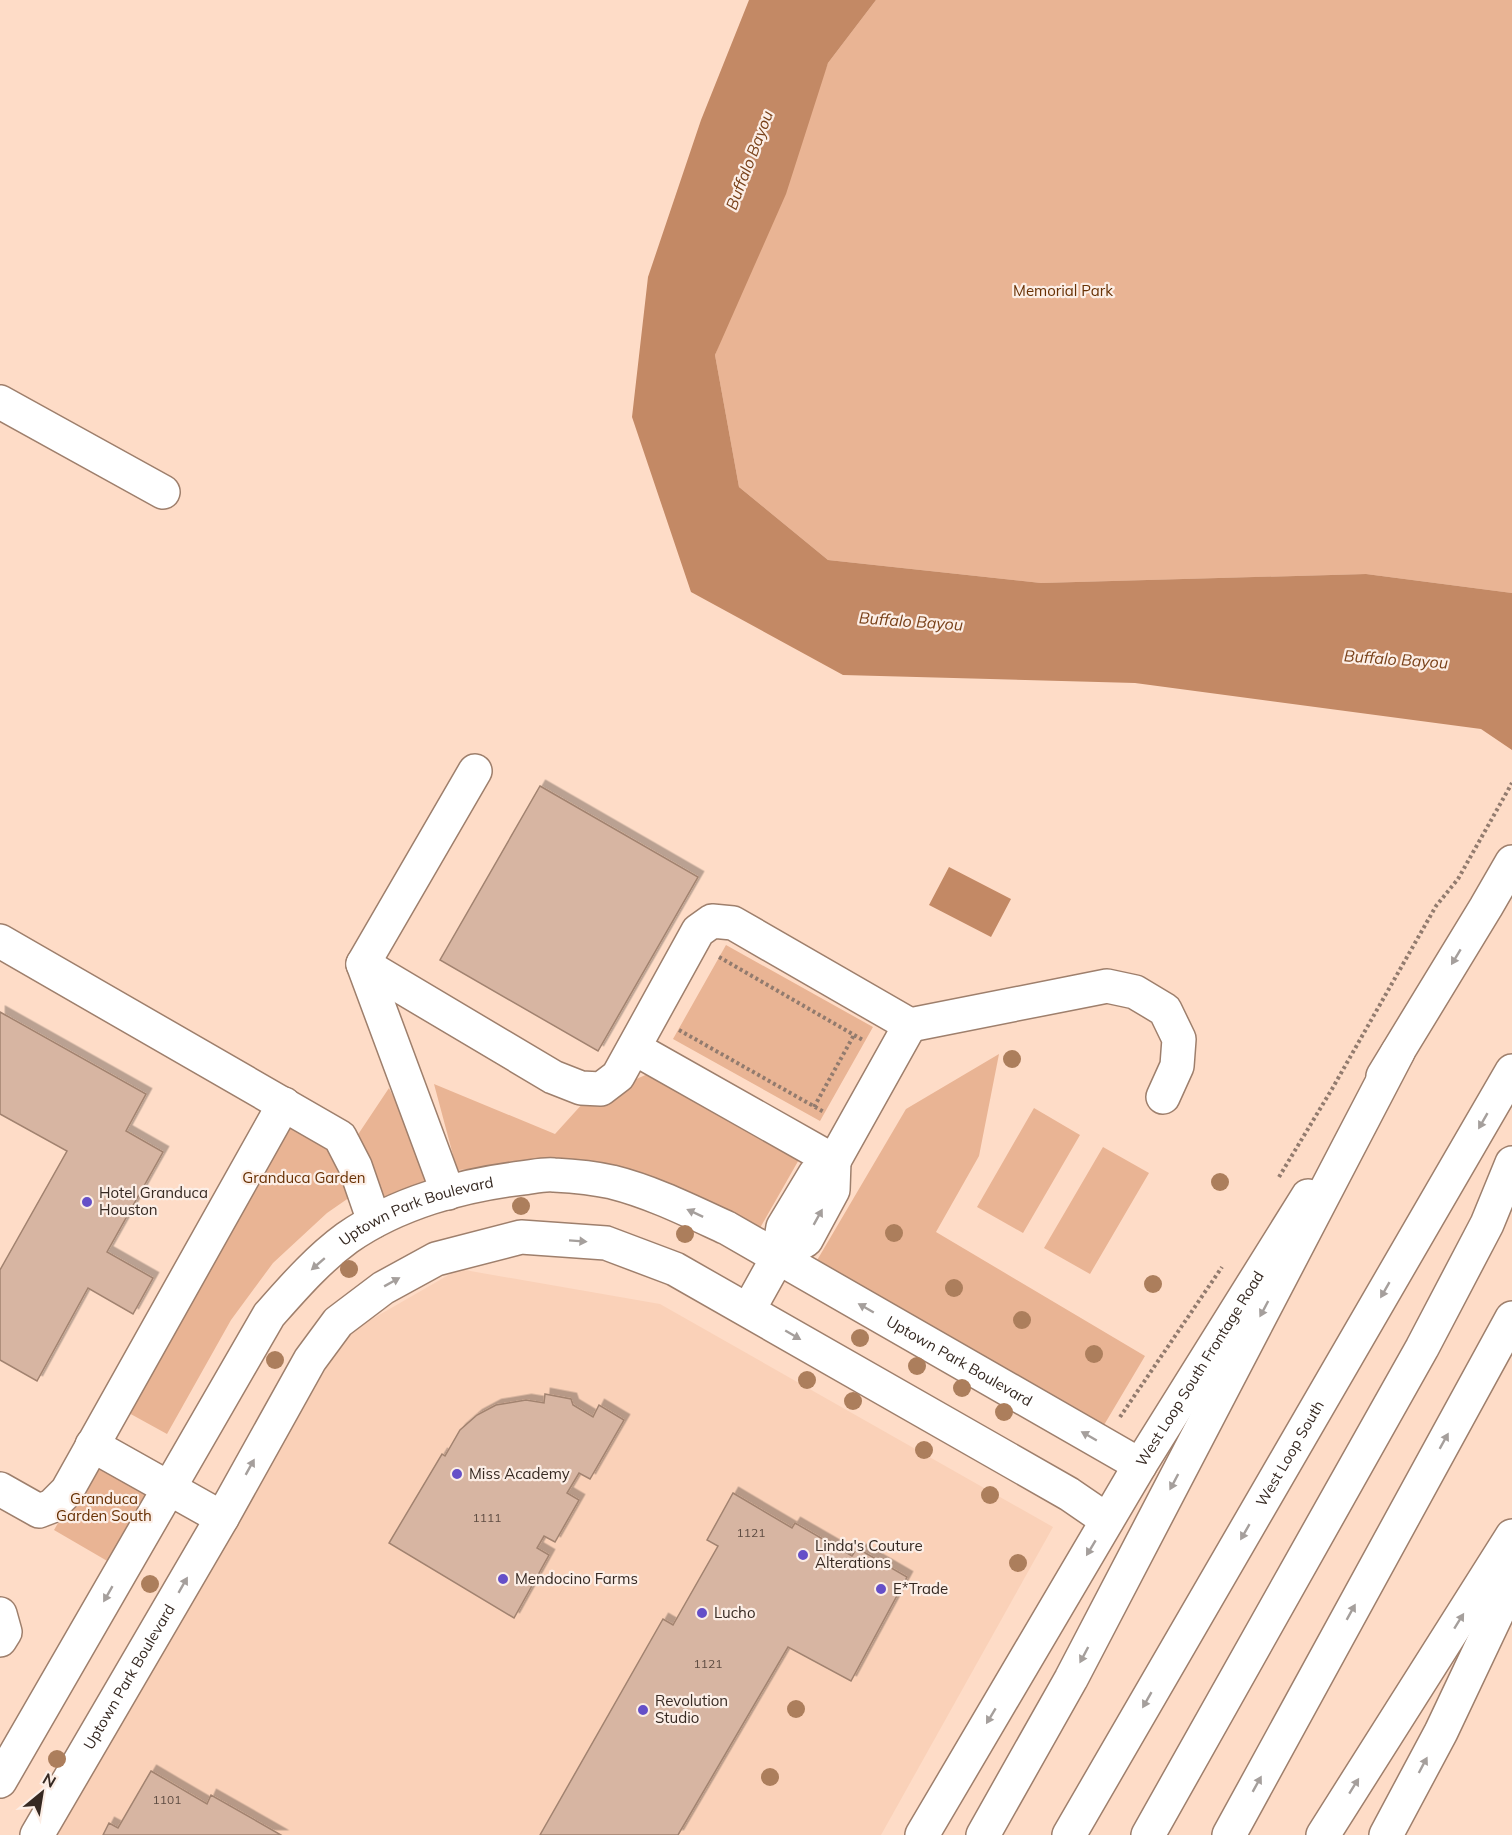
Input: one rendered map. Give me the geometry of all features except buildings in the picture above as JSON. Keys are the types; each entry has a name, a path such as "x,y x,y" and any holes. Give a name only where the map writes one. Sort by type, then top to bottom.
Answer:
{"main road":[{"path":"0,402 164,492"},
{"path":"363,964 475,771"},
{"name":"West Loop South Frontage Road","path":"922,1835 1140,1465 1398,1052 1512,862"},
{"path":"363,964 553,1077 581,1088 601,1089 618,1076 698,931 712,921 734,923 910,1025 1107,986 1135,992 1165,1010 1179,1040 1177,1066 1163,1097"},
{"path":"0,941 326,1127 343,1140 355,1166 374,1221"},
{"path":"363,964 448,1192"},
{"path":"749,1310 778,1257 783,1227 815,1174 834,1161 910,1025"},
{"path":"634,1048 834,1161"},
{"path":"983,1835 1071,1679 1398,1052"},
{"name":"West Loop South","path":"1069,1835 1512,1071"},
{"path":"0,1489 39,1511 52,1506 67,1491 284,1104"},
{"path":"1148,1835 1422,1348 1487,1224 1512,1163"},
{"name":"Uptown Park Boulevard","path":"0,1781 269,1315 307,1274 346,1239 374,1221 399,1209 448,1192 498,1181 552,1174 612,1182 674,1203 727,1227 1140,1465"},
{"name":"Uptown Park Boulevard","path":"37,1835 222,1518 310,1360 338,1322 383,1288 436,1258 521,1237 606,1242 675,1269 749,1310 1070,1494 1107,1520"},
{"path":"1229,1835 1512,1318"},
{"path":"92,1444 222,1518"},
{"path":"1323,1835 1512,1536"},
{"path":"1386,1835 1441,1732 1512,1582"},
{"path":"0,1614 5,1632 0,1640"}],"path":[{"path":"1275,1183 1332,1089 1436,906 1458,879 1512,783"},
{"path":"692,942 892,1057"},
{"path":"795,1139 872,1003"},
{"path":"652,1015 852,1128"},
{"path":"1119,1418 1225,1263"}],"shaded area":[{"path":"459,1269 660,1304 1053,1527 881,1835 57,1835 346,1334"}],"green space":[{"name":"Memorial Park","path":"876,0 1512,0 1512,593 1366,574 1041,583 828,560 739,487 715,355 828,63"},
{"path":"726,945 873,1027 820,1121 673,1039"},
{"path":"999,1054 979,1156 936,1232 1145,1356 1104,1425 816,1262 906,1109"},
{"path":"650,1073 801,1156 760,1228 673,1186 581,1163 457,1170 434,1084 555,1134 584,1102"},
{"path":"389,1088 435,1182 384,1200 353,1142"},
{"path":"1034,1108 1080,1135 1023,1233 977,1207"},
{"name":"Granduca Garden","path":"288,1121 339,1150 353,1195 327,1213 273,1263 231,1320 167,1434 127,1412"},
{"path":"1103,1147 1149,1173 1090,1274 1044,1248"},
{"name":"Granduca Garden South","path":"98,1454 153,1485 109,1562 54,1530"}],"water":[{"name":"Buffalo Bayou","path":"749,0 876,0 828,63 786,194 715,355 739,487 828,560 1041,583 1366,574 1512,593 1512,750 1481,729 1135,683 843,675 691,592 632,417 648,277 701,120"},
{"path":"949,867 1011,899 991,937 929,905"}],"place":[{"name":"Hotel Granduca Houston","path":"87,1202"},
{"name":"Miss Academy","path":"457,1474"},
{"name":"Linda's Couture Alterations","path":"803,1555"},
{"name":"Mendocino Farms","path":"503,1579"},
{"name":"E*Trade","path":"881,1589"},
{"name":"Lucho","path":"702,1613"},
{"name":"Revolution Studio","path":"643,1710"}]}
